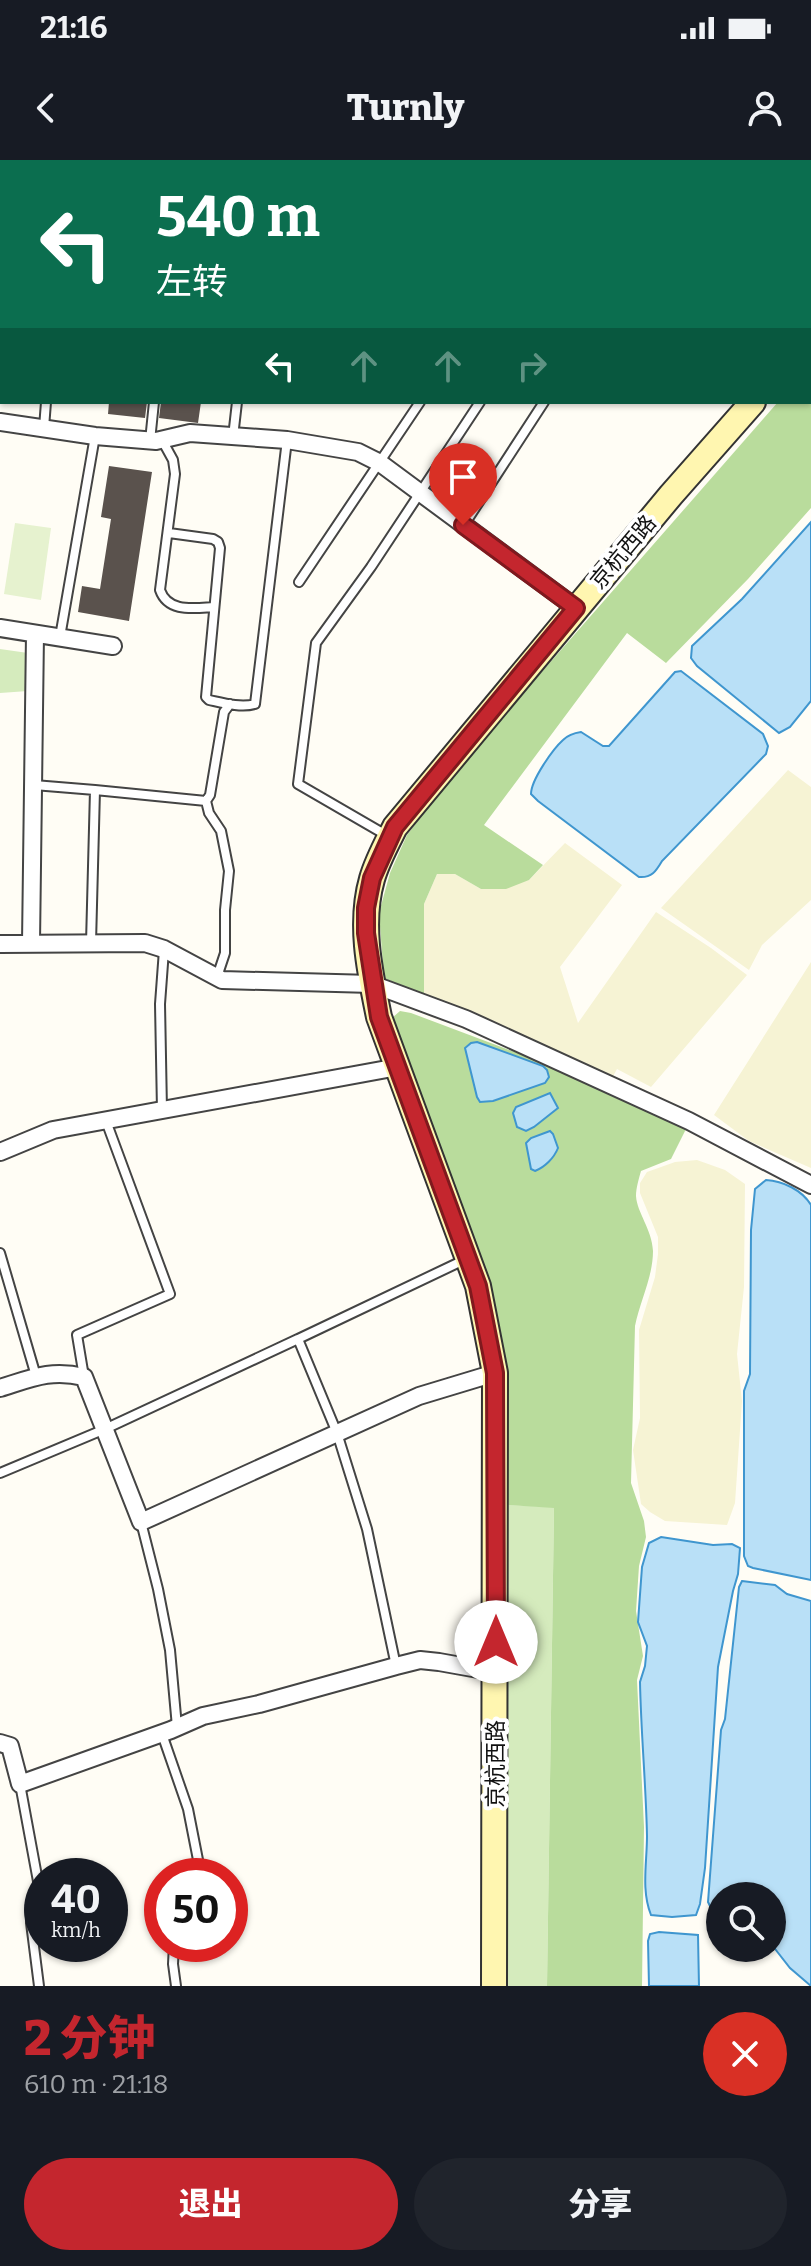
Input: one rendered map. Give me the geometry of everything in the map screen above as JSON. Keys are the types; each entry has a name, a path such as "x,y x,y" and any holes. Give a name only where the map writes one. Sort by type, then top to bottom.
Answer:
{"main road":[{"name":"京杭西路","path":"494,1986 495,1373 478,1286 469,1258 379,1017 372,984 366,908 372,878 395,827 671,495 751,404"}],"street":[{"path":"0,422 95,436 156,440 190,433 287,440 358,452 380,463 576,608"},
{"path":"0,628 113,646"},
{"path":"31,943 35,634"},
{"path":"0,944 145,943 164,949 222,980 372,984 466,1019 689,1121 811,1185"},
{"path":"0,1152 53,1130 398,1067"},
{"path":"0,1388 36,1376 65,1373 84,1377 141,1522 419,1396 495,1373"},
{"path":"0,1743 10,1746 20,1784 203,1716 420,1660 495,1672"}],"lane":[{"path":"44,428 46,404"},
{"path":"154,404 156,440 173,460 175,474 160,590 167,602 175,606 214,607"},
{"path":"233,437 237,404"},
{"path":"299,582 419,404"},
{"path":"390,838 298,784 316,643 371,567 479,404"},
{"path":"463,525 543,404"},
{"path":"60,638 95,436"},
{"path":"169,533 218,542 220,548 206,697 251,706 257,700 287,440"},
{"path":"217,978 225,953 229,871 221,831 209,813 206,801 210,795 224,712 230,704"},
{"path":"33,785 206,801"},
{"path":"91,943 95,790"},
{"path":"162,1110 160,1004 164,949"},
{"path":"84,1377 77,1335 170,1294 106,1120"},
{"path":"0,1253 36,1376"},
{"path":"0,1473 105,1429 469,1258"},
{"path":"298,1339 337,1433 367,1529 396,1666"},
{"path":"141,1522 170,1650 170,1730 198,1858"},
{"path":"20,1784 42,1903 31,1911 39,1986"},
{"path":"173,1962 176,1986"}],"shaded area":[{"path":"788,770 811,787 811,900 762,945 749,970 661,908"},
{"path":"565,843 622,885 560,967 578,1023 656,912 747,975 651,1087 617,1069 610,1082 424,995 424,904 437,874 455,874 481,889 529,880"},
{"path":"811,962 811,1168 749,1141 714,1115"},
{"path":"697,1160 725,1170 745,1184 744,1287 737,1354 742,1401 735,1503 727,1525 665,1521 650,1512 641,1504 633,1450 640,1418 639,1330 655,1277 658,1254 658,1237 640,1193 640,1183 647,1172 675,1162"}],"green space":[{"path":"776,404 811,404 811,508 748,579 666,663 627,633 484,825 543,865 529,880 506,889 481,889 455,874 437,874 424,904 424,995 384,978 379,913 390,873 407,835 456,770"},
{"path":"15,523 51,528 41,600 4,594"},
{"path":"0,649 28,653 28,691 0,693"},
{"path":"400,1011 531,1058 686,1129 671,1159 641,1171 636,1193 653,1251 651,1270 635,1326 631,1483 646,1537 639,1566 636,1611 643,1656 637,1680 644,1827 642,1986 547,1986 554,1508 507,1505 507,1440 500,1342 392,1018"},
{"path":"507,1505 554,1507 547,1986 504,1986"}],"water":[{"path":"811,522 811,701 790,727 779,733 697,666 691,658 692,646 742,599"},
{"path":"681,671 763,734 768,746 766,754 662,861 656,871 639,877 538,801 531,794 532,788 543,765 565,738 581,732 603,746 609,746 675,672"},
{"path":"477,1042 543,1066 549,1077 545,1083 493,1101 480,1102 465,1048"},
{"path":"550,1093 558,1108 526,1131 517,1127 513,1113 516,1107"},
{"path":"550,1131 558,1148 549,1162 535,1171 531,1169 526,1143"},
{"path":"766,1180 792,1187 811,1205 811,1580 753,1568 748,1566 744,1556 744,1391 750,1374 751,1230 755,1189"},
{"path":"661,1537 713,1545 732,1544 740,1548 738,1574 718,1667 700,1904 696,1915 672,1917 651,1915 645,1886 647,1836 640,1682 647,1646 638,1622 642,1567 649,1543"},
{"path":"742,1581 775,1585 787,1594 811,1601 811,1986 785,1962 786,1882 710,1882 721,1730 725,1719"},
{"path":"650,1934 698,1935 699,1986 649,1986 648,1941"}],"building":[{"path":"109,404 147,404 145,418 108,414"},
{"path":"161,404 201,404 198,423 159,418"},
{"path":"109,466 152,472 129,621 78,612 82,586 100,589 111,519 101,517"}],"route":[{"path":"463,525 576,608 395,827 372,878 366,908 372,984 379,1017 478,1286 495,1373 496,1642"}]}
